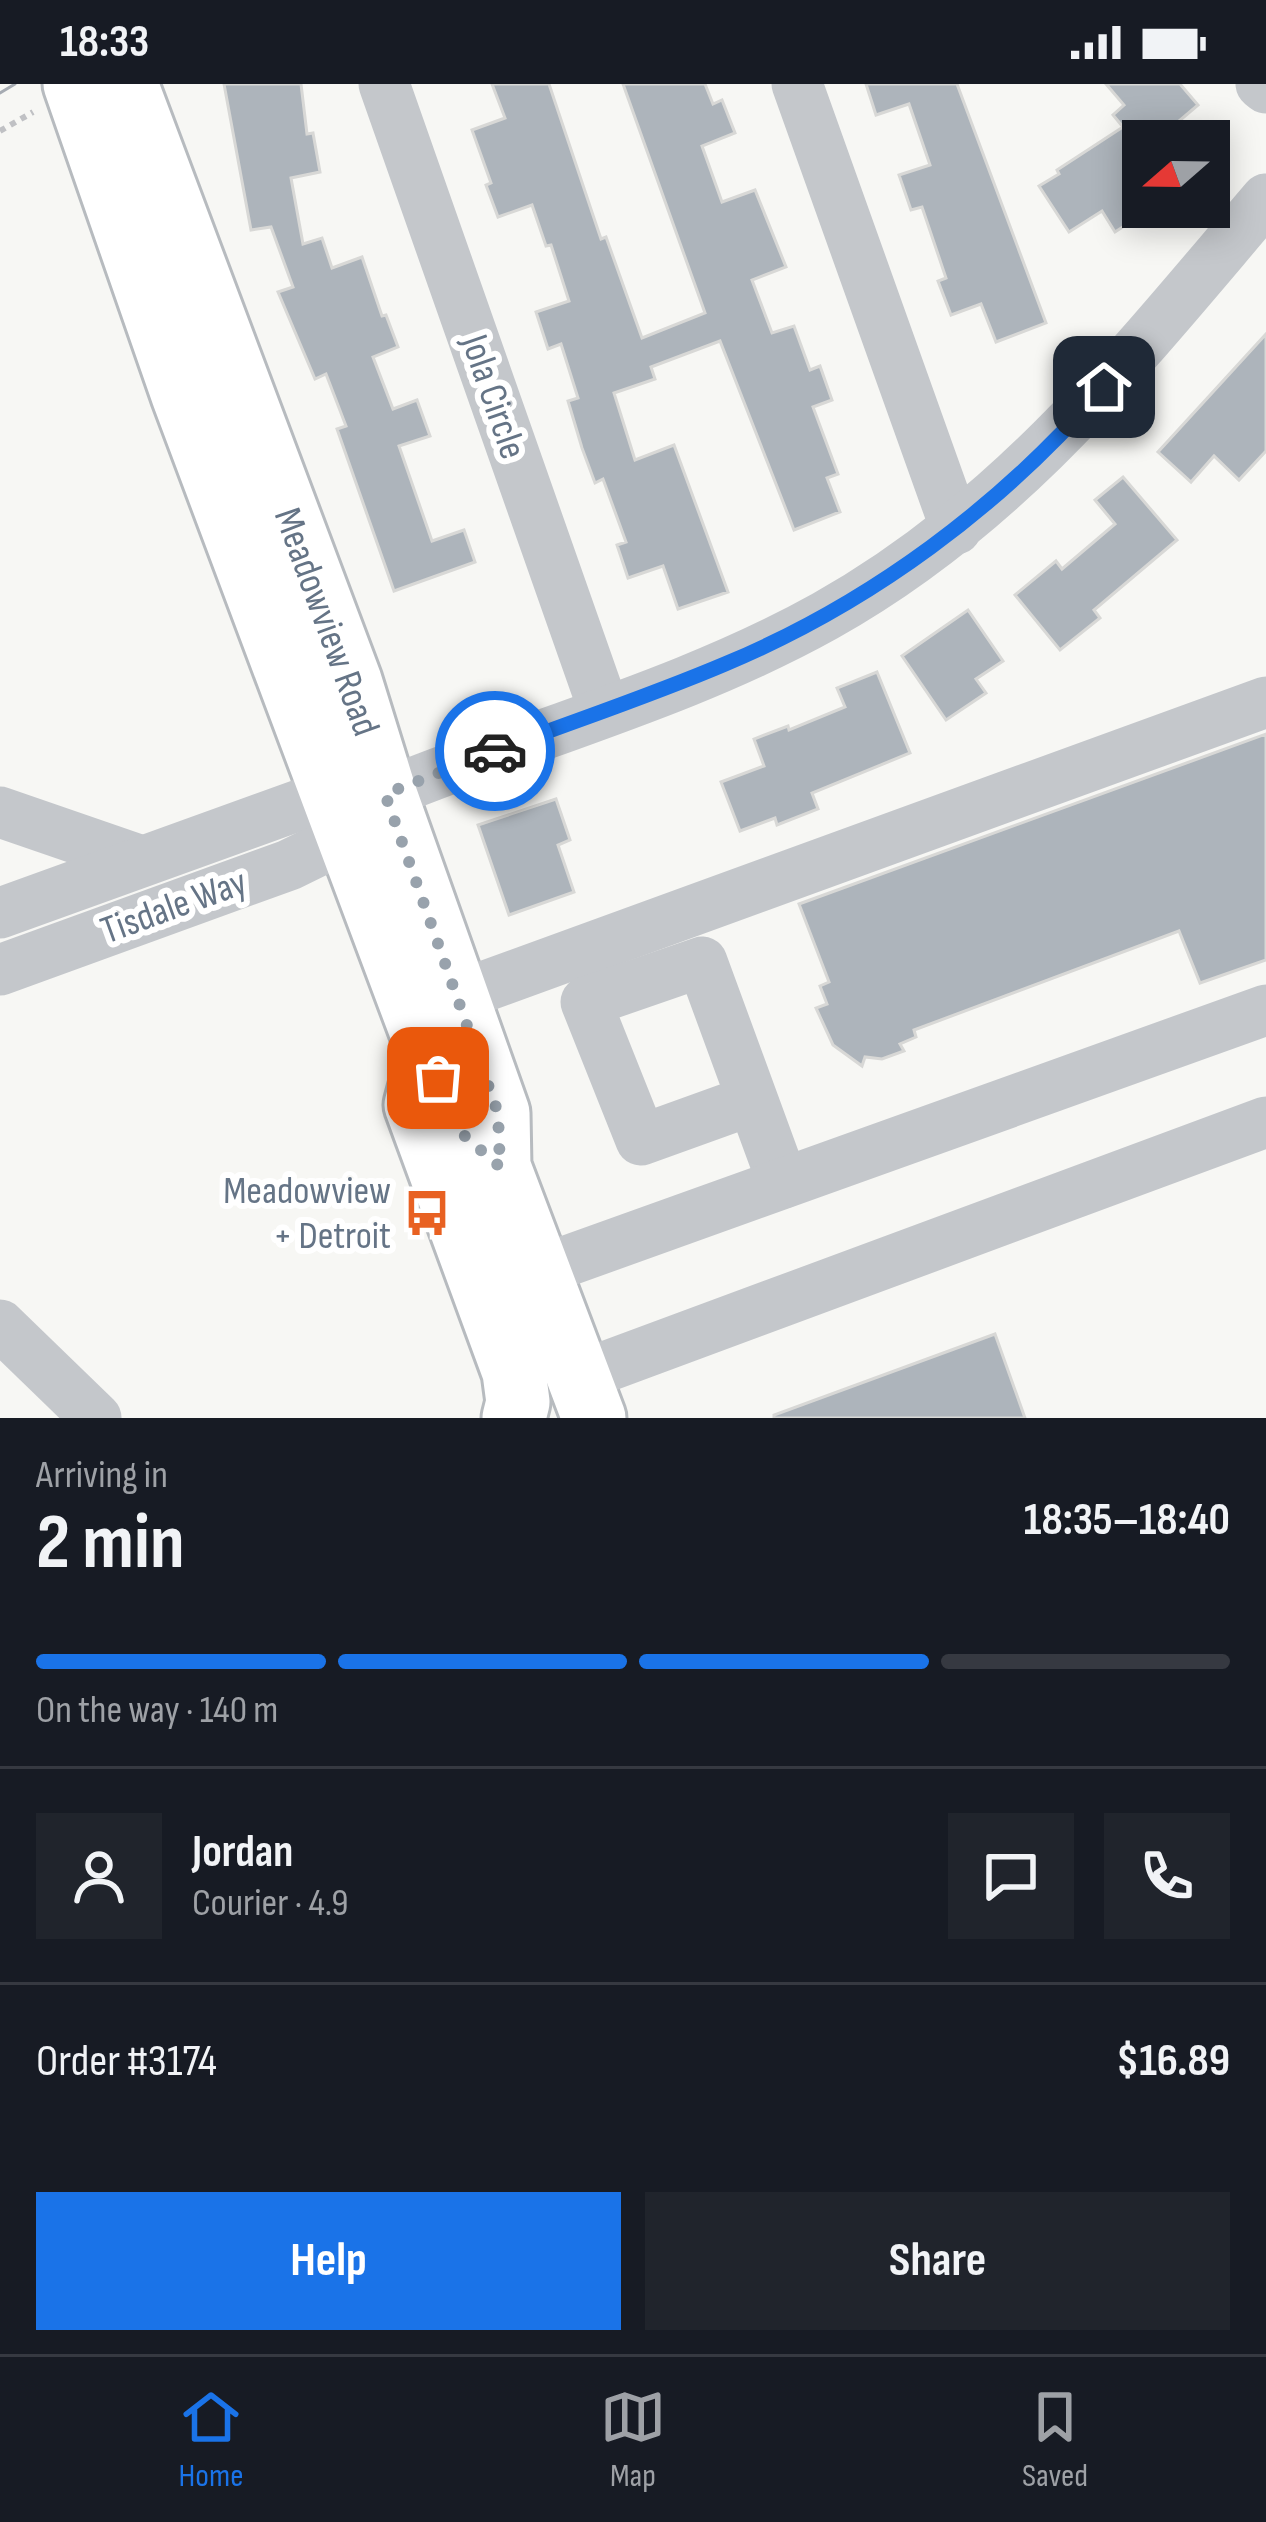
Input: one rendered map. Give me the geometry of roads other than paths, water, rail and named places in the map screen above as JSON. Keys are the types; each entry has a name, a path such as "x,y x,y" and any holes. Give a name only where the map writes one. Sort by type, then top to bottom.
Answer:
{"main road":[{"name":"Meadowview Road","path":"126,84 350,681 354,808 458,996 498,1113 500,1167 538,1271 573,1403"},
{"name":"Meadowview Road","path":"57,96 354,808 429,1054 458,1130 500,1167"},
{"path":"429,1054 416,1105 514,1372 518,1402 514,1418"}],"street":[{"name":"Jola Circle","path":"384,84 604,710"},
{"path":"797,84 956,529"},
{"path":"354,808 727,664 824,616 900,569 1013,481 1077,418 1266,199"},
{"path":"458,996 1266,702"},
{"name":"Tisdale Way","path":"0,913 142,861 354,808"},
{"name":"Tisdale Way","path":"0,970 289,865 354,808"},
{"path":"0,812 142,861"},
{"path":"538,1271 1266,1010"},
{"path":"752,1100 783,1183"},
{"path":"573,1403 1266,1122"},
{"path":"0,1325 96,1418"}],"tram line":[{"path":"0,93 15,84"}],"place":[{"name":"Meadowview + Detroit","path":"427,1213"}]}
